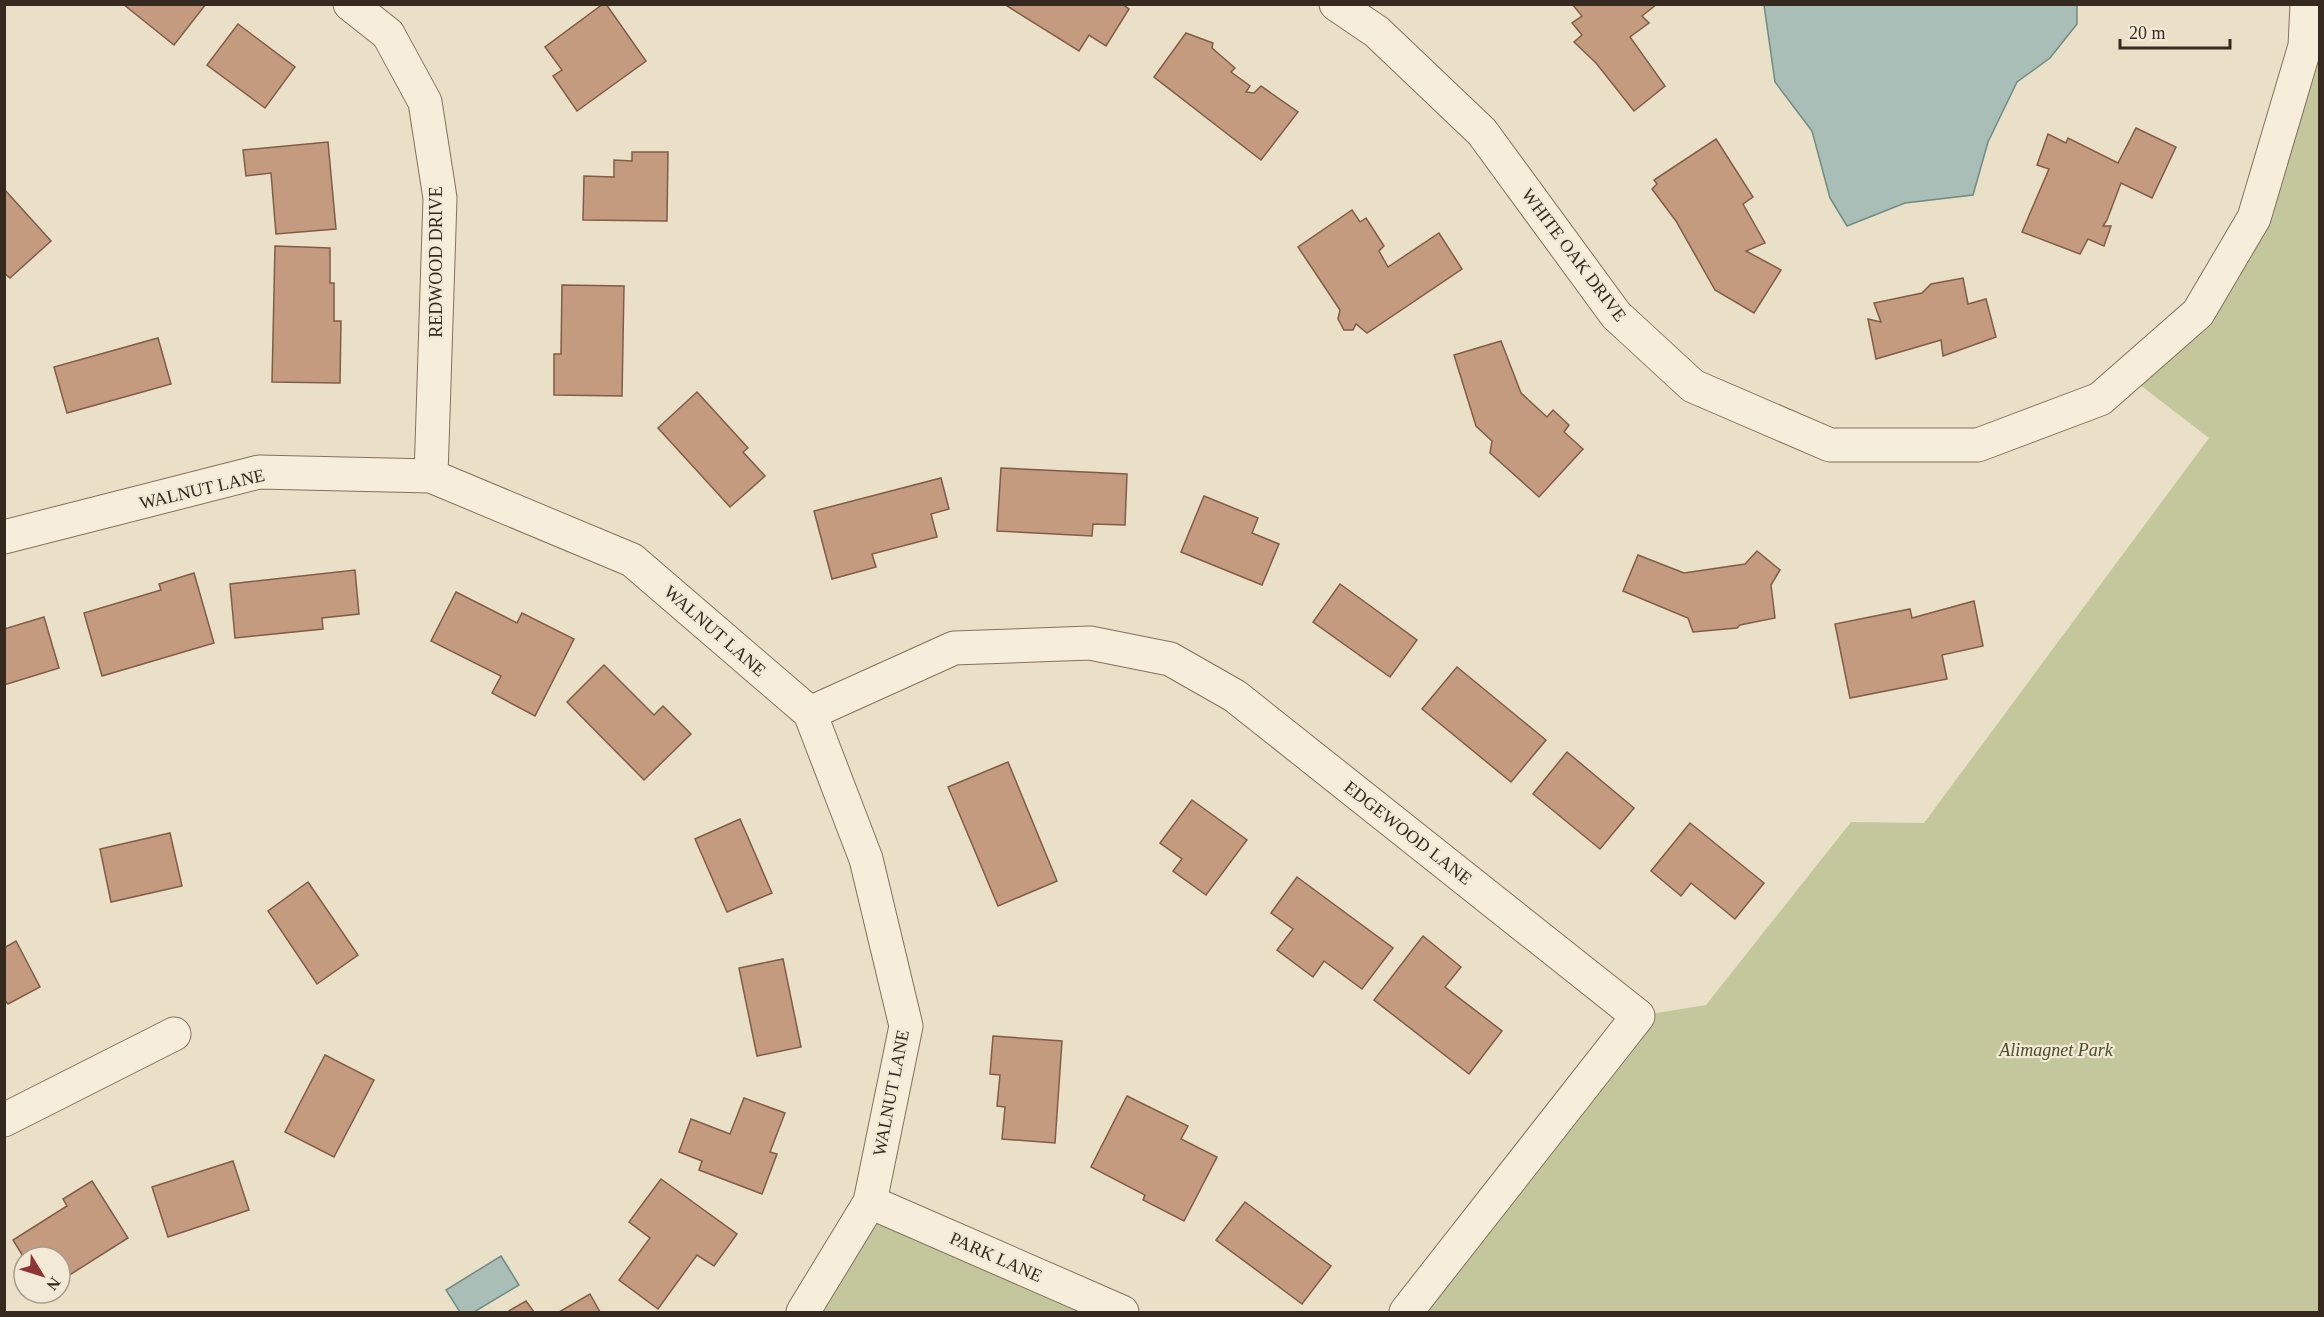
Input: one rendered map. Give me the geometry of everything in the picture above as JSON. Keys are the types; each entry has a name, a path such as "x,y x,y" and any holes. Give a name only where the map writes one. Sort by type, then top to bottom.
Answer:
{"street":[{"name":"REDWOOD DRIVE","path":"350,4 388,34 425,102 440,198 431,476"},
{"name":"WHITE OAK DRIVE","path":"1336,4 1377,32 1482,132 1616,315 1693,386 1830,445 1978,445 2100,399 2198,314 2254,218 2305,46 2307,4"},
{"name":"WALNUT LANE","path":"4,537 259,472 431,476 632,560 810,713 866,859 906,1026 870,1202 803,1312"},
{"name":"EDGEWOOD LANE","path":"810,713 954,648 1090,643 1170,659 1235,696 1638,1016 1406,1312"},
{"path":"4,1120 174,1034"},
{"name":"PARK LANE","path":"870,1202 1122,1312"}],"green space":[{"name":"Alimagnet Park","path":"2319,46 2319,1312 1406,1312 1638,1016 1706,1005 1851,822 1924,823 2209,438 2127,375 2198,313"},
{"path":"870,1202 1122,1312 803,1312"}],"water":[{"path":"1764,5 2077,5 2077,24 2050,58 2017,82 1988,142 1973,195 1905,203 1847,226 1830,198 1812,131 1775,82"},
{"path":"501,1256 519,1285 474,1312 460,1312 446,1290"}],"building":[{"path":"123,4 206,4 174,45"},
{"path":"606,4 646,61 577,111 553,76 562,70 545,47"},
{"path":"1004,4 1122,4 1129,9 1106,46 1089,35 1079,51"},
{"path":"1572,4 1657,4 1642,16 1649,23 1630,37 1665,86 1634,111 1596,63 1574,42 1582,35 1572,23 1582,16"},
{"path":"238,24 295,67 265,108 207,65"},
{"path":"1186,33 1213,43 1212,48 1235,68 1231,72 1250,86 1246,92 1254,93 1261,86 1298,112 1261,160 1154,77"},
{"path":"2136,128 2176,147 2152,198 2121,183 2103,226 2111,226 2104,246 2088,239 2080,254 2022,232 2049,169 2037,165 2048,134 2066,143 2068,138 2118,163"},
{"path":"1716,139 1753,197 1743,204 1765,243 1746,251 1781,270 1754,313 1715,290 1676,221 1652,189 1657,184 1654,180"},
{"path":"328,142 336,229 276,234 271,173 246,176 243,150"},
{"path":"632,152 668,152 667,221 583,220 584,176 614,177 614,160 632,161"},
{"path":"4,189 51,241 10,278 4,273"},
{"path":"1352,210 1360,222 1366,218 1384,246 1379,251 1388,267 1439,233 1462,269 1367,333 1356,324 1353,330 1344,330 1338,319 1340,310 1298,247"},
{"path":"275,246 330,248 330,283 334,283 334,321 341,321 340,383 272,382"},
{"path":"1963,278 1968,304 1986,299 1996,337 1943,356 1941,340 1876,359 1868,319 1881,322 1874,303 1922,293 1931,284"},
{"path":"562,285 624,286 622,396 554,395 554,354 561,354"},
{"path":"158,338 171,384 67,413 54,367"},
{"path":"1501,341 1521,393 1547,417 1553,410 1569,425 1564,432 1583,449 1539,497 1490,453 1492,441 1476,426 1454,355"},
{"path":"697,392 748,448 743,452 765,476 730,507 658,428"},
{"path":"1001,468 1127,474 1125,525 1093,524 1092,536 997,531"},
{"path":"941,478 949,509 931,514 937,537 872,554 876,567 832,579 814,511"},
{"path":"1204,496 1258,518 1252,533 1279,544 1262,585 1181,552"},
{"path":"1757,551 1780,570 1771,585 1775,618 1740,625 1737,628 1693,632 1688,618 1623,591 1638,555 1684,573 1745,564"},
{"path":"355,570 359,614 322,618 323,629 235,638 230,584"},
{"path":"194,573 214,643 102,676 84,613 161,590 159,584"},
{"path":"1340,584 1417,640 1390,677 1313,622"},
{"path":"456,592 517,623 522,613 574,639 535,716 492,693 501,676 431,641"},
{"path":"1974,601 1983,646 1942,655 1947,679 1850,698 1835,624 1910,609 1912,618"},
{"path":"44,617 59,668 4,685 4,629"},
{"path":"604,665 654,715 663,706 691,734 644,780 567,702"},
{"path":"1457,667 1546,740 1511,782 1422,709"},
{"path":"1567,752 1634,808 1600,849 1533,794"},
{"path":"1008,762 1057,881 998,906 948,787"},
{"path":"1192,800 1247,840 1206,895 1173,871 1182,859 1160,843"},
{"path":"740,819 772,893 727,912 695,839"},
{"path":"1690,823 1764,883 1735,919 1691,883 1681,896 1651,871"},
{"path":"170,833 182,886 111,902 100,849"},
{"path":"1297,877 1393,948 1362,989 1324,961 1313,977 1277,950 1293,929 1271,913"},
{"path":"308,882 358,955 317,984 268,911"},
{"path":"1423,936 1461,967 1445,987 1502,1031 1469,1074 1374,1000"},
{"path":"16,941 40,987 8,1004 4,999 4,948"},
{"path":"783,959 801,1047 757,1056 739,968"},
{"path":"993,1036 1062,1041 1055,1143 1002,1139 1005,1107 997,1106 1000,1075 990,1074"},
{"path":"325,1055 374,1080 334,1157 285,1132"},
{"path":"1127,1096 1188,1126 1181,1139 1217,1157 1184,1221 1143,1200 1145,1195 1091,1167"},
{"path":"744,1098 785,1113 770,1152 777,1154 762,1194 699,1170 702,1161 679,1152 691,1119 730,1134"},
{"path":"233,1161 249,1210 168,1237 152,1187"},
{"path":"661,1179 737,1234 714,1266 697,1255 658,1309 619,1280 650,1238 629,1222"},
{"path":"92,1181 128,1238 72,1273 72,1245 16,1245 13,1240 67,1206 63,1199"},
{"path":"1245,1202 1331,1266 1302,1304 1216,1240"},
{"path":"590,1294 600,1312 559,1312"},
{"path":"526,1301 534,1312 507,1312"}]}
